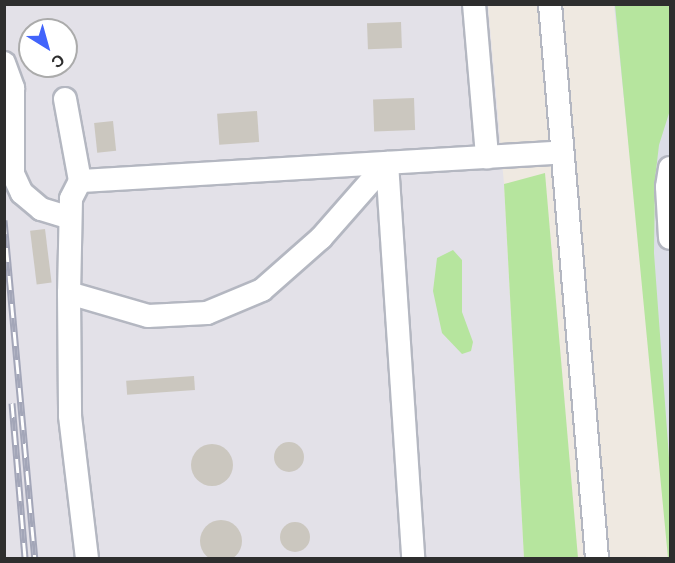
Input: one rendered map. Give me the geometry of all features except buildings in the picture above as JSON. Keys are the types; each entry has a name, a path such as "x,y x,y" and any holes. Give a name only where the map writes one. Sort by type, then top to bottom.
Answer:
{"street":[{"path":"474,4 486,157"},
{"path":"550,4 597,558"},
{"path":"4,63 13,88 13,174 22,193 41,209 69,218"},
{"path":"65,99 80,181 71,199 69,218 70,416 87,558"},
{"path":"80,181 562,152"},
{"path":"69,293 148,316 207,313 262,290 321,238 387,163"},
{"path":"387,163 413,558"},
{"path":"670,168 667,187 670,238"}],"shaded area":[{"path":"4,5 488,5 504,184 524,558 5,558"},
{"path":"614,5 670,5 670,546 634,193"}],"green space":[{"path":"615,5 670,5 670,110 659,145 655,179 654,253 670,471 670,558 668,558"},
{"path":"545,173 578,558 524,558 504,184"},
{"path":"453,250 462,260 462,312 473,342 471,351 462,354 442,333 433,291 437,258"}],"railway":[{"path":"4,220 35,558"},
{"path":"12,403 25,558"}]}
